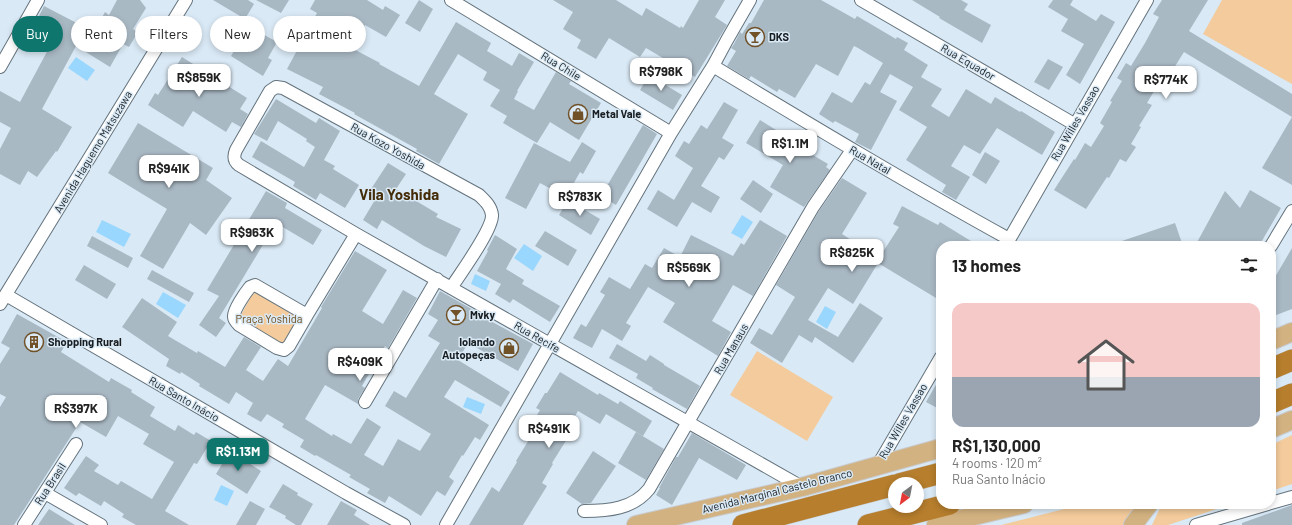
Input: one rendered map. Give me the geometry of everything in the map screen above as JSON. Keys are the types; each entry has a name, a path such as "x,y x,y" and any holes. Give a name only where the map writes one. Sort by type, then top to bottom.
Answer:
{"highway":[{"path":"1276,367 1292,360"},
{"path":"1276,401 1292,394"},
{"path":"924,477 936,474"},
{"path":"743,525 888,487"},
{"path":"868,525 936,508"}],"main road":[{"path":"1276,339 1292,332"},
{"path":"1276,428 1292,420"},
{"name":"Avenida Marginal Castelo Branco","path":"636,525 802,487 936,449"},
{"path":"936,525 1003,509"},
{"path":"1133,525 1145,509"}],"street":[{"path":"0,67 38,0"},
{"name":"Avenida Haguemo Matsuzawa","path":"3,300 186,0"},
{"name":"Rua Chile","path":"451,0 671,133"},
{"path":"446,525 671,133 713,66 726,40 750,0"},
{"name":"Rua Equador","path":"861,0 1074,124"},
{"name":"Rua Willes Vassao","path":"1010,241 1074,124 1146,0"},
{"name":"Rua Natal","path":"713,66 852,150 961,213 1003,241"},
{"name":"Rua Kozo Yoshida","path":"234,158 236,150 266,95 273,88 280,87 478,195 489,206 492,214 491,222 488,230 451,288"},
{"name":"Rua Manaus","path":"584,511 604,511 619,508 638,500 649,489 813,207 852,150"},
{"name":"Rua Recife","path":"234,158 243,168 356,234 802,487"},
{"path":"1274,241 1292,211"},
{"path":"306,315 257,286 250,287 247,290 234,312 235,320 239,325 274,347 282,350 286,349 356,234"},
{"path":"365,402 437,279"},
{"name":"Rua Santo Inácio","path":"3,300 404,525"},
{"name":"Rua Willes Vassao","path":"878,465 936,366"},
{"name":"Rua Brasil","path":"24,525 76,444"},
{"path":"45,493 101,525"},
{"path":"1276,502 1292,497"},
{"path":"1196,525 1251,509"}],"green space":[{"path":"1222,0 1292,0 1292,84 1203,34"},
{"name":"Praça Yoshida","path":"256,292 300,318 283,344 244,324 240,317 251,296"},
{"path":"757,351 833,397 807,441 730,395"},
{"path":"1292,435 1292,484 1276,489 1276,443"},
{"path":"1064,509 1137,509 1127,525 1001,525"},
{"path":"1160,509 1217,509 1168,525 1152,525"}],"water":[{"path":"76,57 95,70 87,81 68,68"},
{"path":"742,215 753,222 742,239 731,233"},
{"path":"102,220 131,234 124,247 96,232"},
{"path":"524,244 542,256 533,271 514,258"},
{"path":"475,274 490,281 486,291 471,284"},
{"path":"163,292 186,305 178,318 156,304"},
{"path":"825,306 836,312 827,329 816,322"},
{"path":"467,397 485,404 481,414 463,407"},
{"path":"221,485 234,491 227,506 214,500"}],"building":[{"path":"117,0 140,0 146,8 141,16 135,16 135,26 133,29 135,30 135,37 129,47 127,46 127,16 103,16 105,12 109,15"},
{"path":"213,0 248,0 254,4 247,16 240,16"},
{"path":"256,0 289,0 281,13"},
{"path":"315,0 367,0 383,10 385,6 400,15 386,37 366,26 366,16 315,16 317,13 310,9"},
{"path":"419,0 433,9 420,32 405,23"},
{"path":"553,0 616,0 642,16 646,8 680,28 681,26 683,28 699,0 725,0 715,17 727,25 695,77 646,48 640,57 609,38 596,59 577,48 581,40 563,29 573,12"},
{"path":"764,0 821,0 855,19 857,16 896,39 897,37 908,43 904,50 928,65 921,77 942,89 931,106 949,117 966,89 991,104 995,97 1055,132 1042,155 997,128 980,154 964,145 951,166 970,177 956,200 942,192 946,185 906,160 927,127 899,110 913,87 890,74 880,92 897,101 871,150 855,142 859,134 835,121 833,123 819,114 832,92 852,103 865,82 870,85 883,63 858,48 854,46 838,76 816,64 795,98 779,89 777,92 751,76 749,79 727,66 736,51 731,48 740,32 742,34 749,23 751,23"},
{"path":"912,0 961,0 968,4 964,10 991,25 982,43 939,18 940,17"},
{"path":"1053,0 1073,0 1070,5 1096,21 1101,14 1115,22 1080,84 1066,75 1084,44 1061,31 1068,19 1048,7"},
{"path":"1162,0 1208,0 1189,31 1292,94 1292,117 1184,52 1167,79 1163,76 1147,103 1152,105 1139,126 1141,127 1131,144 1136,147 1126,162 1120,159 1109,178 1107,177 1086,209 1054,190 1085,143 1091,147 1104,126 1100,123 1112,102 1110,101 1122,81 1117,78 1126,63 1131,66 1145,43 1159,17 1153,14"},
{"path":"44,6 71,20 71,52 73,52 42,109 72,127 57,152 56,151 37,177 28,171 20,185 0,174 0,149 11,128 0,122 0,91 20,102 47,52 63,52 63,16 39,16"},
{"path":"456,22 491,43 487,51 512,66 519,53 534,62 514,99 534,110 556,72 571,81 569,84 601,103 579,140 550,122 537,143 503,123 507,116 490,106 500,90 483,80 487,72 458,54 434,94 468,114 439,164 416,151 417,149 319,94 323,87 287,69 296,52 359,52 419,86"},
{"path":"265,35 273,40 273,49 268,58 272,60 263,76 231,56 233,52 265,52"},
{"path":"86,52 118,52 110,67"},
{"path":"182,57 247,98 240,109 248,114 241,127 232,122 226,132 193,111 183,127 148,105 155,93 158,95"},
{"path":"1048,59 1063,67 1049,90 1034,82"},
{"path":"649,75 682,95 673,110 640,90"},
{"path":"276,99 316,123 319,118 340,131 324,160 335,166 333,169 359,185 345,208 320,193 316,200 293,186 295,182 252,157 261,141 304,167 315,147 306,141 307,139 278,121 267,141 254,134"},
{"path":"724,102 738,110 722,138 734,145 724,160 719,157 701,186 720,197 711,213 692,202 677,227 647,209 658,190 674,200 693,168 675,156 684,141 689,144 701,125 707,129"},
{"path":"1292,117 1292,185 1262,168"},
{"path":"760,120 792,140 791,142 828,164 826,167 830,170 804,207 770,187 783,165 746,143"},
{"path":"138,123 213,168 206,180 232,198 206,235 190,223 163,269 140,256 167,209 108,173"},
{"path":"643,125 657,134 616,205 601,196"},
{"path":"582,142 596,151 583,174 580,172 566,197 540,183 526,209 505,198 534,143 570,162"},
{"path":"985,152 1000,161 986,184 972,175"},
{"path":"388,163 406,174 396,189 438,214 436,217 461,229 446,257 424,246 382,220 377,229 363,220 379,193 371,189"},
{"path":"842,178 867,193 842,234 879,258 899,227 893,224 902,206 938,225 940,222 971,241 936,241 936,298 878,263 853,304 828,288 808,320 838,337 860,303 883,318 853,363 815,337 812,343 799,335 782,363 750,343 759,328 772,335 795,297 776,285 819,211"},
{"path":"753,180 773,194 761,213 740,199"},
{"path":"1250,190 1281,208 1262,241 1198,241 1225,191 1240,208"},
{"path":"266,191 287,203 285,208 322,230 313,245 276,223 219,318 226,323 216,337 199,325 219,296 207,290"},
{"path":"568,200 600,219 591,235 559,215"},
{"path":"760,220 787,236 753,296 733,285 712,321 731,332 718,356 663,322 675,303 648,287 626,323 631,326 622,341 602,329 592,348 573,338 581,324 586,327 605,295 600,292 609,277 630,289 645,264 652,268 664,248 680,257 691,235 733,256 741,243 744,245"},
{"path":"1175,223 1181,241 1122,241"},
{"path":"545,231 577,250 568,266 535,246"},
{"path":"495,235 517,249 506,269 524,280 522,284 560,306 550,322 513,299 510,303 495,294 501,284 477,271"},
{"path":"92,236 133,258 128,268 87,246"},
{"path":"1292,248 1292,309 1276,315 1276,275"},
{"path":"355,251 387,270 362,311 383,324 403,290 417,298 388,348 385,346 362,386 365,388 358,399 358,404 325,385 305,419 332,436 333,434 351,444 367,418 381,427 364,455 383,466 398,439 420,451 431,434 385,406 394,391 406,398 440,343 428,336 438,320 428,314 440,291 484,316 483,317 533,344 518,371 468,343 458,360 510,392 501,407 455,380 444,397 489,425 480,440 475,437 463,456 462,455 449,477 454,481 445,496 437,491 421,516 389,496 385,503 367,493 370,489 349,477 351,475 300,447 304,440 282,427 284,424 267,414 261,422 247,414 253,403 236,392 229,404 199,386 200,384 181,372 180,374 166,366 169,359 122,327 142,298 177,322 168,336 225,367 244,337 261,347 246,370 263,381 278,359 288,366"},
{"path":"84,265 116,284 107,299 75,280"},
{"path":"152,270 194,293 189,302 147,279"},
{"path":"17,314 67,342 61,352 109,382 111,378 132,390 131,392 155,407 150,416 175,431 178,425 194,435 196,432 211,441 197,464 194,463 165,511 189,525 136,525 122,517 124,514 104,501 101,506 79,493 76,496 64,488 86,456 99,465 94,471 118,485 121,481 152,499 174,462 143,444 149,434 118,416 106,437 80,422 14,525 0,525 0,407 6,397 0,394 0,364 10,348 1,343"},
{"path":"617,344 646,361 650,355 700,386 687,409 636,378 638,374 609,358"},
{"path":"560,372 598,395 599,393 618,404 620,401 652,421 643,436 606,414 600,424 578,411 563,437 567,439 542,483 547,486 523,525 469,525 492,487 499,492 517,462 516,461 530,438 525,435 540,410 536,408"},
{"path":"936,385 936,407 926,402"},
{"path":"636,432 664,449 646,480 618,463"},
{"path":"692,433 746,465 737,480 699,458 672,505 656,495 676,457 678,457"},
{"path":"230,451 261,471 247,494 216,474"},
{"path":"593,451 616,466 591,503 582,504 566,493"},
{"path":"283,484 298,493 297,495 313,504 301,525 296,525 285,518 286,516 269,507"},
{"path":"250,501 265,509 256,525 236,525"},
{"path":"341,501 357,510 354,515 370,525 327,525"},
{"path":"1292,505 1292,525 1242,525 1242,523"},
{"path":"49,509 75,525 38,525"}],"place":[{"name":"DKS","path":"755,37"},
{"name":"Metal Vale","path":"578,114"},
{"name":"Mvky","path":"456,315"},
{"name":"Shopping Rural","path":"34,342"},
{"name":"Iolando Autopeças","path":"509,348"}],"district":[{"name":"Vila Yoshida","path":"399,195"}]}
